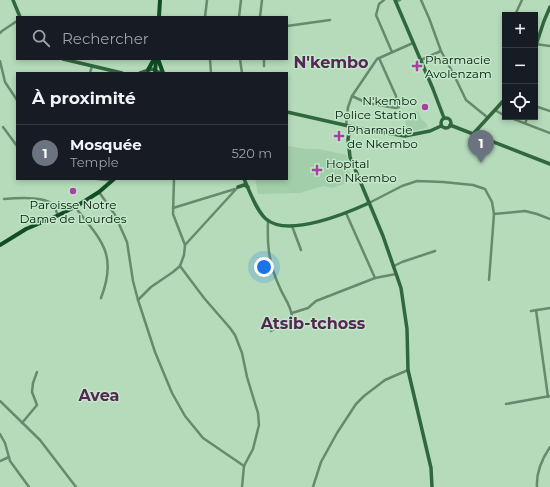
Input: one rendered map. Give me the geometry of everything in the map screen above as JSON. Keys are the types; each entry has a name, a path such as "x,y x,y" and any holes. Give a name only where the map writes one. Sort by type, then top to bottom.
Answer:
{"main road":[{"path":"159,16 160,0"},
{"path":"146,71 155,60"},
{"path":"155,71 156,60"},
{"path":"156,60 162,72"},
{"path":"0,245 26,229 75,207 99,192 112,180"}],"street":[{"path":"12,0 20,16"},
{"path":"205,16 207,0"},
{"path":"239,16 241,0"},
{"path":"260,16 262,0"},
{"path":"384,0 379,4 376,15 392,52"},
{"path":"400,0 395,1 441,106 444,118 441,121 441,126"},
{"path":"421,0 441,52 454,74 466,100 487,117"},
{"path":"516,12 522,0"},
{"path":"538,37 550,7"},
{"path":"288,26 330,20"},
{"path":"0,33 16,23"},
{"path":"413,43 380,58 362,80 352,96 348,126 348,139 350,157 394,266 401,288 405,309 408,370 431,468 432,487"},
{"path":"538,45 550,46"},
{"path":"421,60 441,52"},
{"path":"352,96 367,103 396,108 399,107 380,58"},
{"path":"67,60 118,72"},
{"path":"210,60 211,72"},
{"path":"240,60 242,72"},
{"path":"264,60 264,66"},
{"path":"0,61 3,76 16,98"},
{"path":"90,72 92,66"},
{"path":"146,71 155,71"},
{"path":"0,79 3,76"},
{"path":"473,134 502,101"},
{"path":"538,107 550,111"},
{"path":"494,109 502,114"},
{"path":"288,112 348,126 405,136 434,130 441,126 446,128 450,125 550,164"},
{"path":"444,118 450,120 450,125"},
{"path":"516,120 550,133"},
{"path":"3,127 16,145"},
{"path":"138,300 151,287 180,266 184,255 185,245 174,220 174,180"},
{"path":"185,245 238,187 242,180"},
{"path":"244,180 257,205 268,221 275,224 292,225 318,223 346,213 417,181 438,181 485,188 492,202 494,214 489,280"},
{"path":"173,208 244,185 248,187"},
{"path":"99,192 115,215 127,242 133,281 138,300 155,352 172,393 185,416 203,438 244,466"},
{"path":"4,199 34,199 45,201 53,205 58,215"},
{"path":"75,207 101,243 106,253 108,277 101,298"},
{"path":"494,214 519,210 550,219"},
{"path":"346,213 375,278"},
{"path":"268,221 267,242 269,255 280,289 292,313 292,317 290,319 271,332"},
{"path":"292,225 301,250"},
{"path":"394,266 435,251"},
{"path":"180,266 204,298 220,314 235,335 242,353 247,377 258,413 259,425 254,449 244,466 242,487"},
{"path":"292,313 308,308 316,301 375,278 396,274"},
{"path":"531,311 550,308"},
{"path":"506,404 549,397 536,310"},
{"path":"313,487 321,462 337,433 356,404 385,380 408,370"},
{"path":"22,423 38,405 32,392 33,383 37,372"},
{"path":"0,402 47,448 76,487"},
{"path":"0,434 8,457 29,487"},
{"path":"537,487 540,467 550,447"},
{"path":"0,461 8,457"}],"shaded area":[{"path":"418,111 422,120 428,127 408,133 404,116"},
{"name":"Hopital de Nkembo","path":"288,146 318,149 347,155 348,160 344,162 352,178 347,183 332,188 323,186 300,193 258,194 255,180 288,180"}],"place":[{"name":"Pharmacie Avolenzam","path":"417,66"},
{"name":"N'kembo Police Station","path":"425,107"},
{"name":"Pharmacie de Nkembo","path":"339,136"},
{"name":"Mosquée","path":"481,163"},
{"name":"Hopital de Nkembo","path":"317,170"},
{"name":"Paroisse Notre Dame de Lourdes","path":"73,191"}],"district":[{"name":"N'kembo","path":"331,62"},
{"name":"Atsib-tchoss","path":"313,323"},
{"name":"Avea","path":"99,395"}]}
